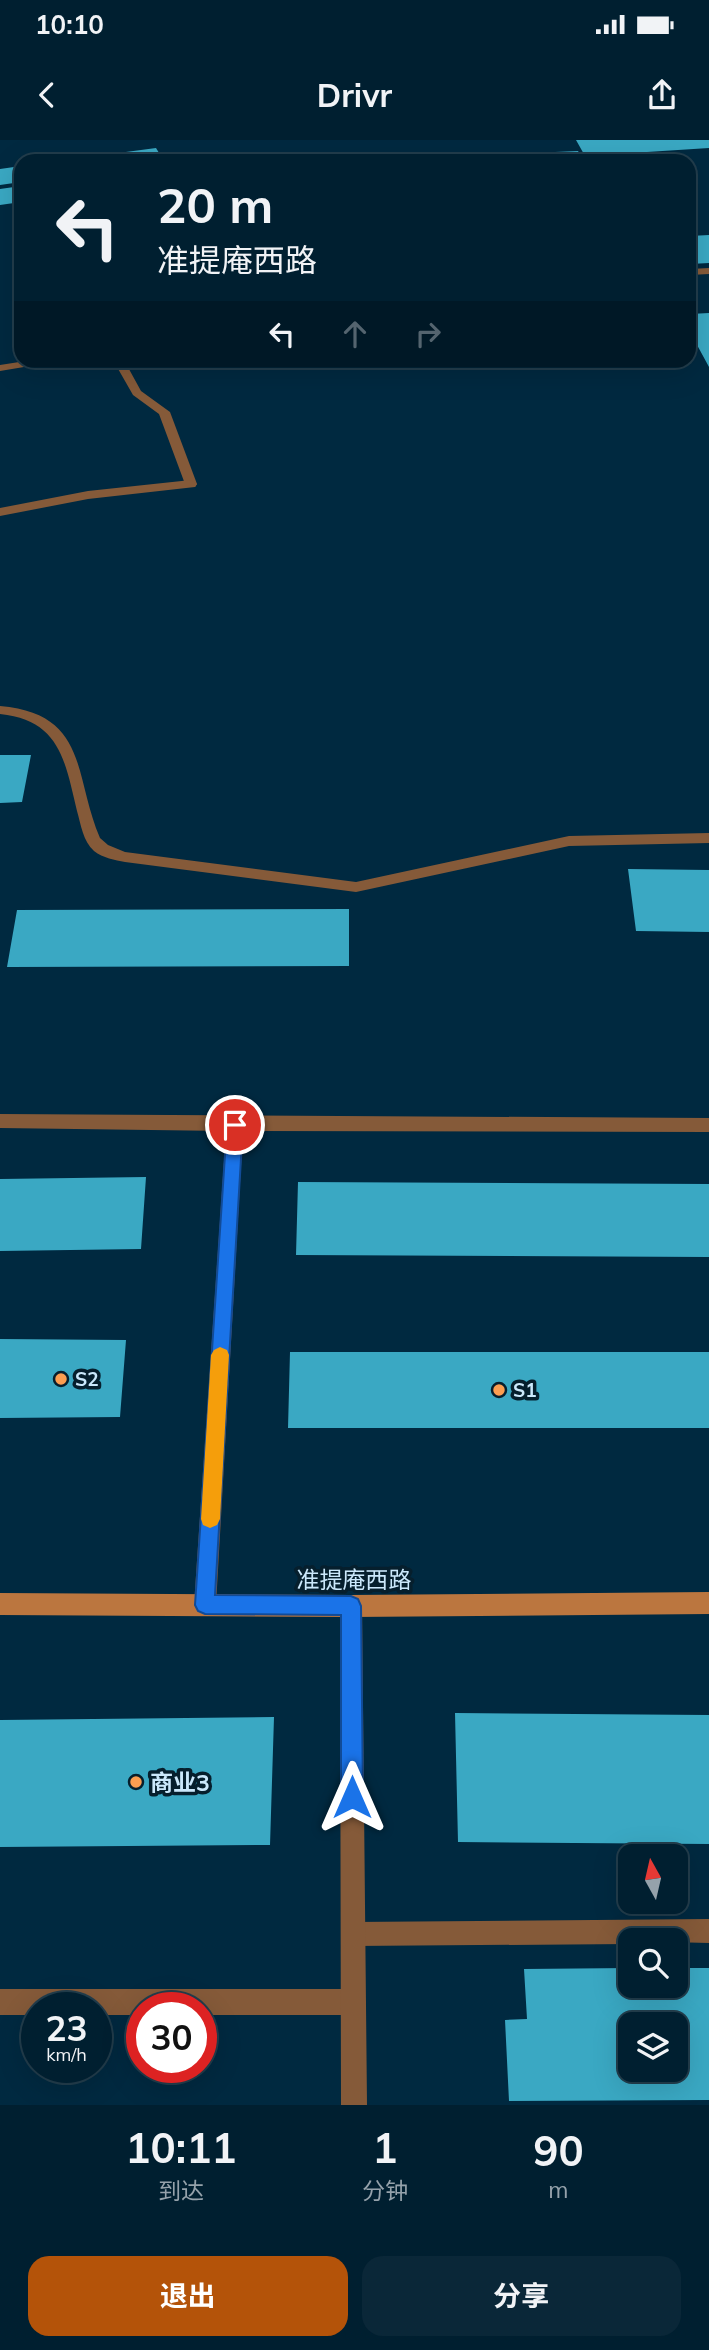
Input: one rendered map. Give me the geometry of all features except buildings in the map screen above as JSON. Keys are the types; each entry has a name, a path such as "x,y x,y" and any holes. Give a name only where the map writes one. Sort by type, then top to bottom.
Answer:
{"main road":[{"name":"准提庵西路","path":"0,1604 351,1606 709,1603"}],"street":[{"path":"0,512 88,495 191,484 164,412 137,393 123,368"},
{"path":"0,710 38,716 55,730 66,750 93,840 105,851 125,857 356,887 569,841 709,838"},
{"path":"0,1121 235,1125 709,1125"},
{"path":"205,1605 235,1125"},
{"path":"351,1606 354,2105"},
{"path":"353,1934 709,1931"},
{"path":"0,2002 354,2002"}],"slow traffic":[{"path":"210,1519 220,1355"}],"place":[{"name":"S2","path":"61,1379"},
{"name":"S1","path":"499,1390"},
{"name":"商业3","path":"136,1782"}],"route":[{"path":"235,1125 205,1605 351,1606 352,1797"}]}
